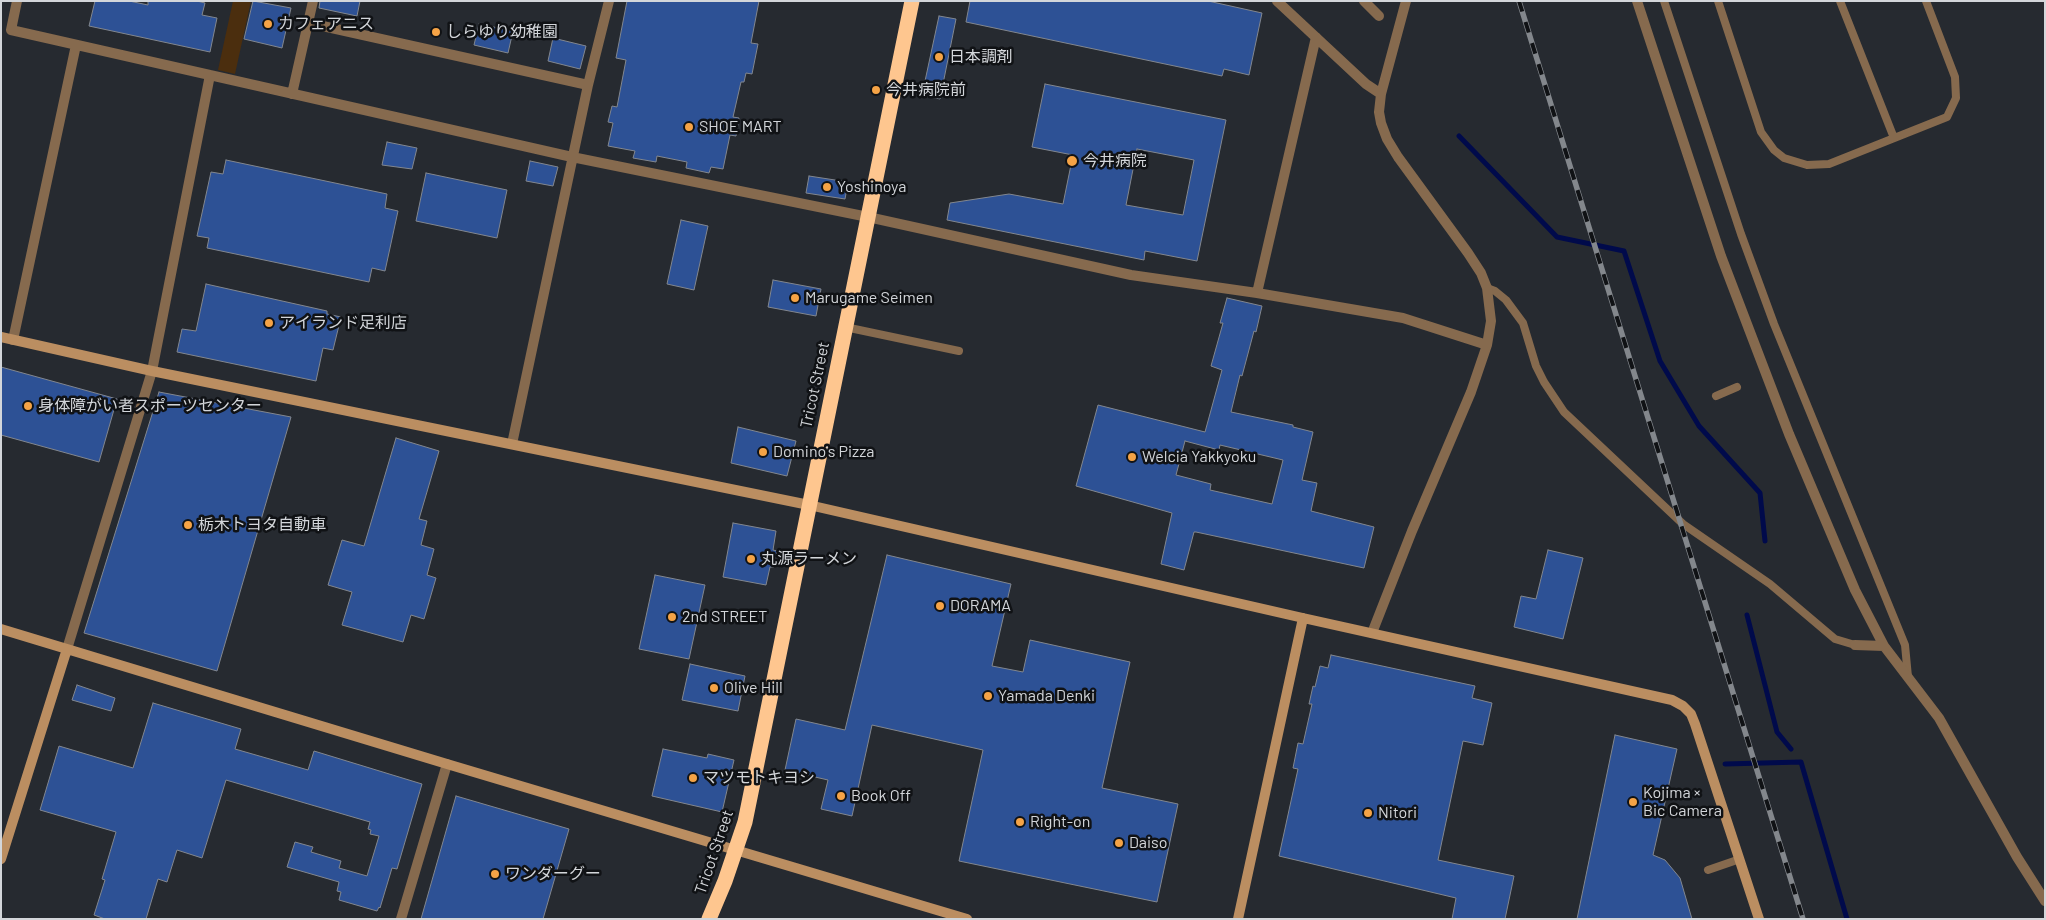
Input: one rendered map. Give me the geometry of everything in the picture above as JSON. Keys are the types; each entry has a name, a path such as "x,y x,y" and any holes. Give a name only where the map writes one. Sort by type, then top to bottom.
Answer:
{"highway":[{"name":"Tricot Street","path":"709,919 736,851 745,822 912,1"}],"street":[{"path":"17,1 11,30 572,157 868,217 1131,275 1257,293 1403,318 1487,345"},
{"path":"292,94 313,1"},
{"path":"512,444 572,157 609,1"},
{"path":"1278,1 1366,84 1381,94"},
{"path":"1364,1 1379,16"},
{"path":"1372,633 1408,539 1471,392 1487,345 1490,321 1487,288 1481,273 1398,157 1387,139 1381,123 1379,112 1381,94 1406,1"},
{"path":"1637,1 1721,256 1789,434 1855,590 1884,646 1939,718 2017,857 2045,901"},
{"path":"309,23 588,85"},
{"path":"1257,293 1316,37"},
{"path":"13,340 76,45"},
{"path":"1,859 68,649 152,371 210,75"},
{"path":"1,337 152,371 809,505 1672,700 1683,706 1691,714 1695,724 1759,919"},
{"path":"1238,919 1303,618"},
{"path":"1,629 967,919"},
{"path":"1855,645 1884,646"},
{"path":"401,919 447,764"}],"lane":[{"path":"1664,1 1732,208 1774,324 1905,645 1908,677"},
{"path":"1718,1 1760,132 1774,150 1794,162 1807,165 1829,164 1947,117 1956,98 1955,77 1926,1"},
{"path":"1840,1 1894,138"},
{"path":"1487,288 1495,291 1506,300 1523,322 1536,366 1564,412 1683,524 1770,584 1836,639 1855,645"},
{"path":"845,327 959,351"},
{"path":"1716,396 1737,387"},
{"path":"1708,870 1740,860"}],"shaded area":[{"path":"233,1 251,1 235,74 218,70"}],"building":[{"path":"95,1 129,1 148,5 148,1 197,1 205,3 202,15 217,18 210,52 89,26"},
{"name":"カフェアニス","path":"253,1 291,8 282,48 244,39"},
{"path":"320,1 360,1 357,16 319,8"},
{"path":"627,1 759,1 751,43 758,44 752,74 746,73 744,82 741,82 733,117 739,118 736,136 730,135 723,169 711,167 709,173 686,168 687,162 657,156 656,162 633,158 635,151 608,146 613,123 608,122 612,106 617,107 626,60 616,58"},
{"path":"970,1 1208,1 1262,13 1249,75 1224,69 1222,76 966,22"},
{"name":"日本調剤","path":"939,16 956,19 940,99 922,95"},
{"path":"479,24 513,31 508,53 474,45"},
{"path":"553,38 586,46 580,69 548,61"},
{"path":"1045,84 1226,120 1197,261 1145,251 1144,260 947,220 950,203 1009,194 1063,204 1073,155 1032,147","holes":["1137,149 1194,160 1183,215 1126,205"]},
{"path":"387,142 417,148 412,169 382,165"},
{"path":"226,160 387,194 385,208 398,211 385,271 372,268 369,282 207,248 209,238 197,236 211,172 223,174"},
{"path":"530,161 558,167 553,186 526,181"},
{"path":"426,173 507,190 497,238 416,221"},
{"name":"Yoshinoya","path":"809,176 848,182 845,199 806,193"},
{"path":"681,220 708,226 694,290 667,284"},
{"name":"Marugame Seimen","path":"773,280 821,289 816,316 768,307"},
{"name":"アイランド足利店","path":"206,284 327,311 327,314 341,317 333,350 323,348 316,381 177,352 182,329 196,331"},
{"path":"1227,298 1262,306 1242,376 1240,375 1231,412 1293,425 1293,427 1313,432 1302,480 1317,483 1311,511 1374,527 1364,568 1196,532 1194,532 1184,570 1161,564 1172,513 1076,486 1098,405 1205,432 1222,370 1211,366 1223,323 1220,323","holes":["1185,441 1219,450 1220,445 1283,460 1272,504 1210,490 1211,484 1176,475"]},
{"path":"1,367 117,399 99,462 1,435"},
{"name":"栃木トヨタ自動車","path":"159,392 291,417 217,671 84,633"},
{"name":"Domino's Pizza","path":"738,427 796,441 787,476 731,463"},
{"path":"396,438 439,451 419,519 427,521 421,545 434,549 427,575 436,578 424,619 411,615 403,642 342,625 352,592 328,585 342,540 364,546"},
{"name":"丸源ラーメン","path":"733,523 776,531 773,550 777,551 774,567 770,567 766,585 723,577"},
{"path":"1548,550 1583,558 1563,639 1514,627 1521,596 1536,599"},
{"path":"887,555 1011,584 992,666 1023,672 1030,640 1130,662 1102,788 1178,804 1157,902 959,861 983,750 872,725 852,816 821,809 828,780 785,770 796,719 845,730"},
{"name":"2nd STREET","path":"655,575 705,585 689,659 639,649"},
{"name":"Nitori","path":"1331,655 1475,686 1472,698 1492,703 1483,745 1463,741 1438,860 1514,876 1505,919 1452,919 1456,898 1279,856 1298,769 1293,768 1298,743 1303,744 1312,704 1309,704 1320,666 1328,668"},
{"name":"Olive Hill","path":"690,664 745,676 738,711 682,700"},
{"path":"77,685 115,698 111,711 72,700"},
{"path":"153,703 241,729 235,749 308,770 314,751 422,784 397,869 392,868 380,908 377,911 339,900 341,892 337,891 339,882 287,867 295,842 313,847 311,852 341,861 339,868 367,876 379,836 370,834 371,830 368,829 370,822 226,780 202,858 177,850 167,882 158,879 146,919 105,919 94,915 105,880 102,879 116,832 40,810 59,746 133,768"},
{"name":"Kojima × Bic Camera","path":"1615,735 1677,749 1653,855 1665,860 1680,878 1692,919 1577,919"},
{"name":"マツモトキヨシ","path":"663,749 707,758 708,754 734,760 722,812 652,796"},
{"name":"ワンダーグー","path":"456,796 569,829 543,919 421,919"}],"waterway":[{"path":"1459,136 1557,237 1624,251 1660,361 1699,426 1760,493 1765,541"},
{"path":"1747,615 1777,732 1791,749"},
{"path":"1725,764 1801,762 1847,919"}],"railway":[{"path":"1519,1 1803,919"}],"place":[{"name":"カフェアニス","path":"268,24"},
{"name":"しらゆり幼稚園","path":"436,32"},
{"name":"日本調剤","path":"939,57"},
{"name":"今井病院前","path":"876,90"},
{"name":"SHOE MART","path":"689,127"},
{"name":"今井病院","path":"1072,161"},
{"name":"Yoshinoya","path":"827,187"},
{"name":"Marugame Seimen","path":"795,298"},
{"name":"アイランド足利店","path":"269,323"},
{"name":"身体障がい者スポーツセンター","path":"28,406"},
{"name":"Domino's Pizza","path":"763,452"},
{"name":"Welcia Yakkyoku","path":"1132,457"},
{"name":"栃木トヨタ自動車","path":"188,525"},
{"name":"丸源ラーメン","path":"751,559"},
{"name":"DORAMA","path":"940,606"},
{"name":"2nd STREET","path":"672,617"},
{"name":"Olive Hill","path":"714,688"},
{"name":"Yamada Denki","path":"988,696"},
{"name":"マツモトキヨシ","path":"693,778"},
{"name":"Book Off","path":"841,796"},
{"name":"Kojima × Bic Camera","path":"1633,802"},
{"name":"Nitori","path":"1368,813"},
{"name":"Right-on","path":"1020,822"},
{"name":"Daiso","path":"1119,843"},
{"name":"ワンダーグー","path":"495,874"}]}
